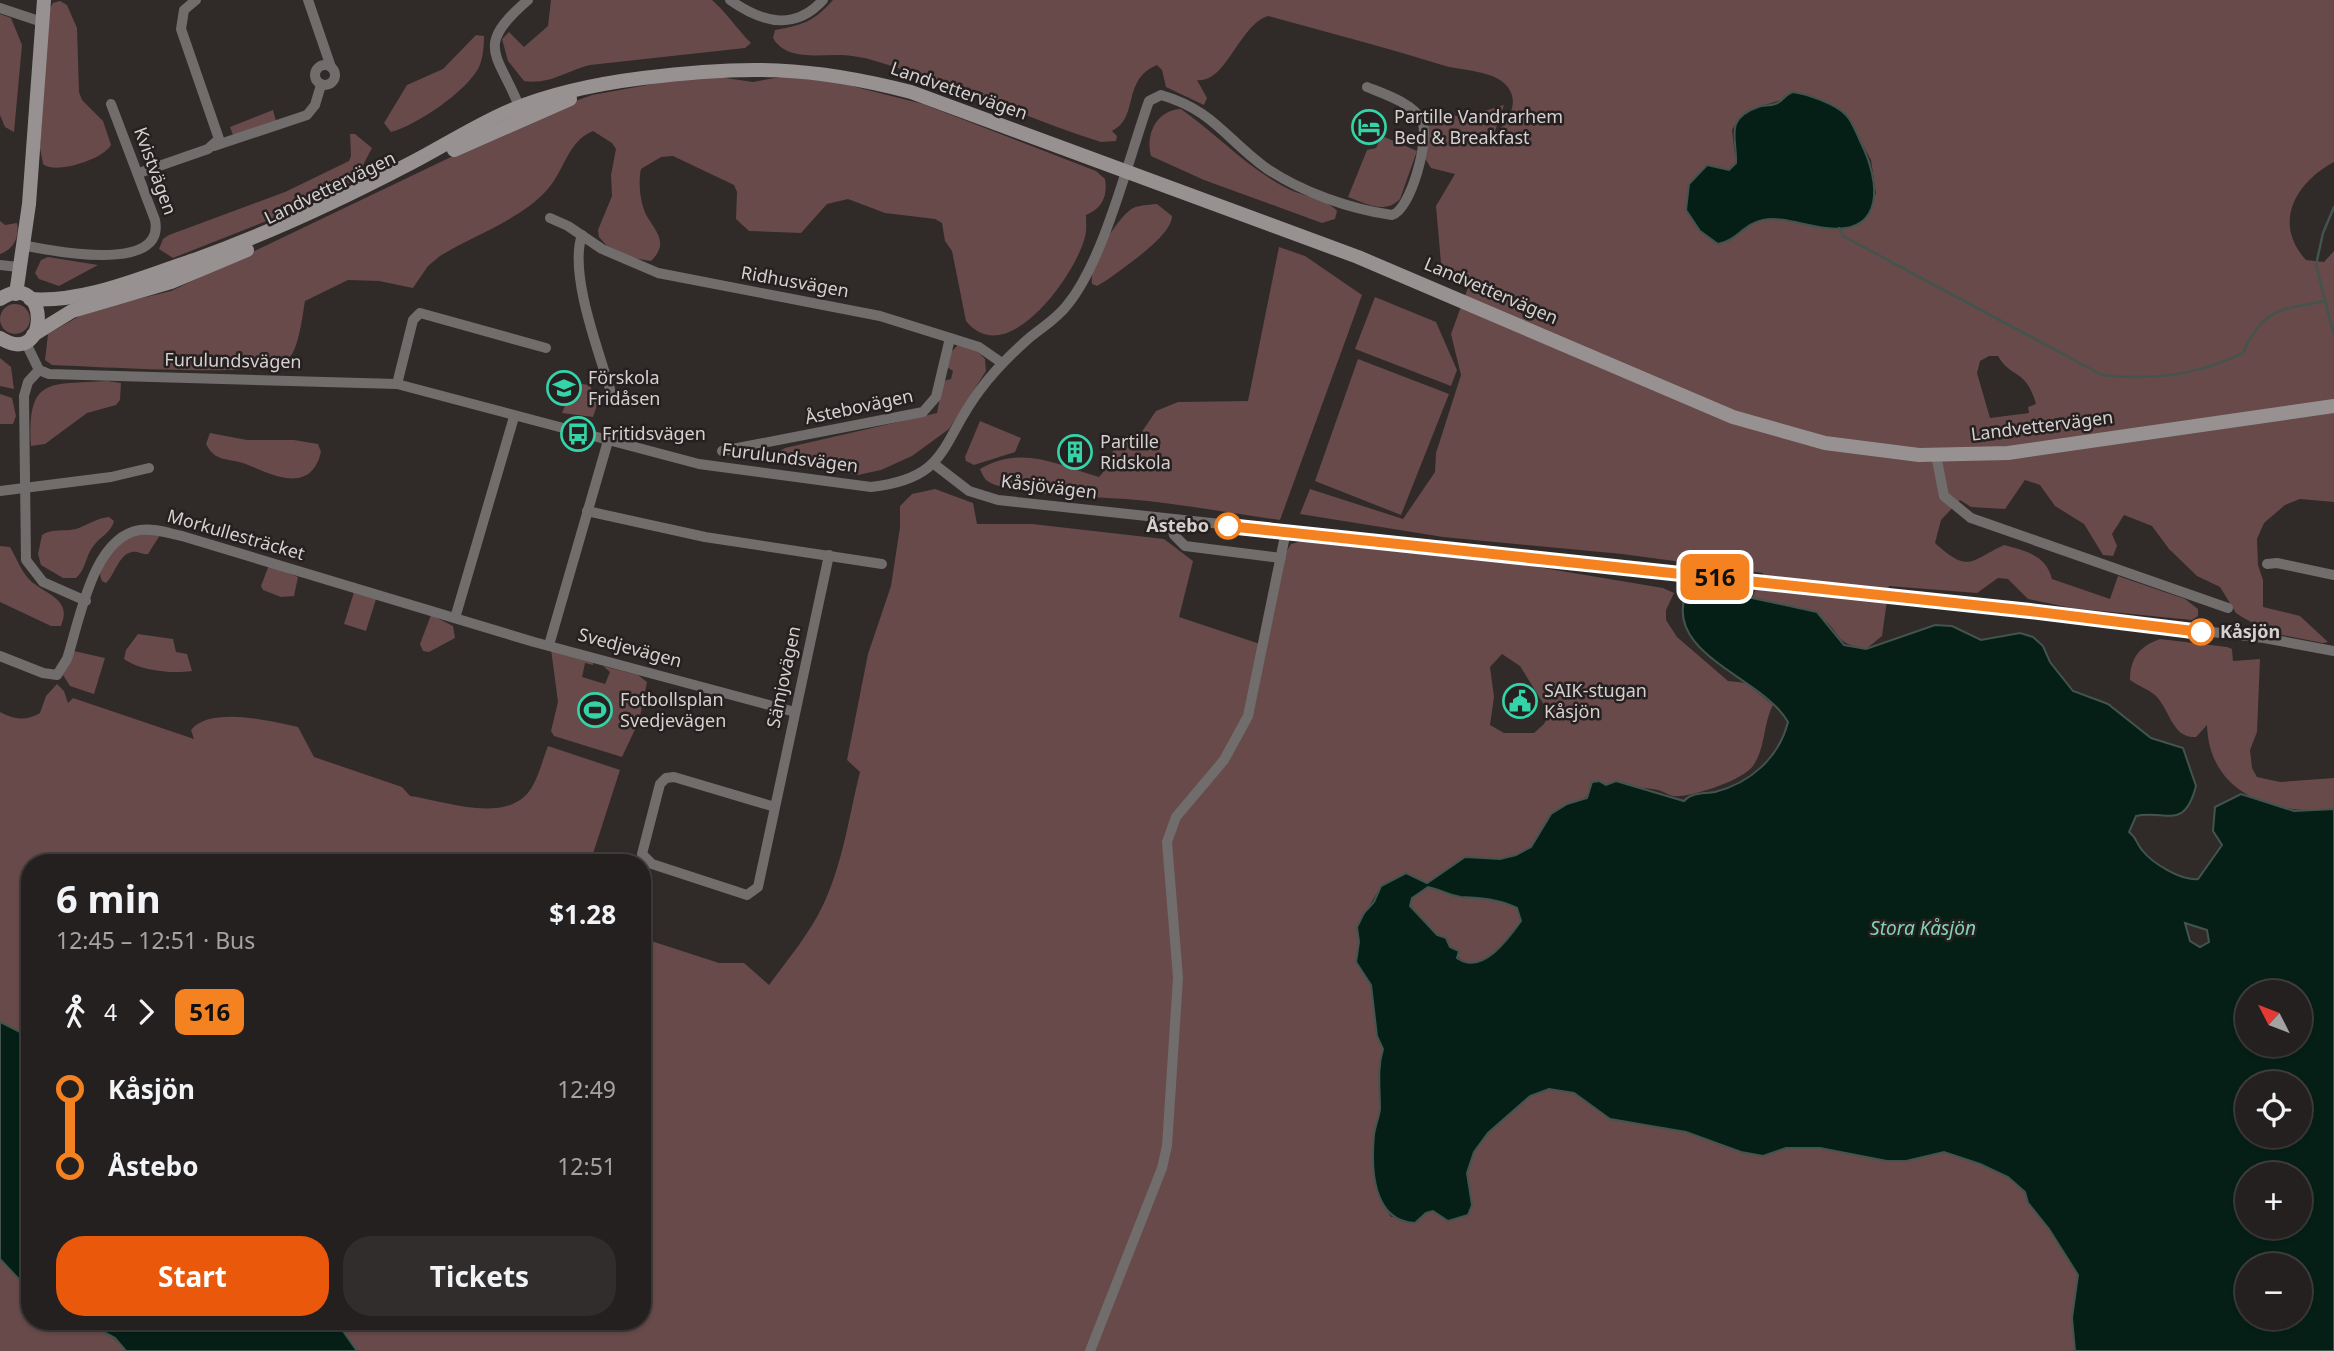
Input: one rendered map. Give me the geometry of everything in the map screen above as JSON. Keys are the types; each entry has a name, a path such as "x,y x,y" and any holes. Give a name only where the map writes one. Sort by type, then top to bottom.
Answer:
{"street":[{"path":"0,338 17,344 29,338 40,316 23,296 19,267 29,204 44,0"},
{"path":"195,0 184,10 181,29 217,142"},
{"path":"139,173 217,142 307,115 315,105 321,85 316,79 316,70 323,65 331,67 308,0"},
{"path":"522,112 500,67 494,40 505,20 528,0"},
{"path":"730,0 752,15 776,22 797,19 823,0"},
{"path":"0,8 42,22"},
{"name":"Landvettervägen","path":"0,299 23,296 60,300 240,243 522,112 591,86 733,68 780,68 837,75 911,92 1379,265 1733,417 1849,448 1936,455 2008,453 2334,405"},
{"path":"1125,169 1149,101 1161,95 1199,110 1254,158 1297,185 1367,209 1398,213 1413,185 1422,154 1423,124 1411,109 1367,86"},
{"name":"Kvistvägen","path":"22,245 89,255 145,248 154,240 157,227 111,104"},
{"name":"Landvettervägen","path":"29,338 72,311 171,282 261,244 522,112"},
{"name":"Furulundsvägen","path":"39,370 49,374 397,384 699,464 872,486 913,478 934,464 945,451 978,392 1002,363 1060,313 1078,290 1106,226 1125,169"},
{"name":"Ridhusvägen","path":"550,218 603,249 674,278 880,316 988,351 1002,363"},
{"path":"582,235 577,254 580,279 613,399"},
{"path":"0,265 19,267"},
{"path":"397,384 413,320 421,313 546,348"},
{"path":"29,338 39,370 28,382 24,396 25,550 30,569 43,582 86,601"},
{"name":"Åstebovägen","path":"722,451 923,412 936,397 950,338"},
{"path":"455,618 514,417"},
{"name":"Svedjevägen","path":"608,441 549,645 795,712"},
{"path":"1936,455 1944,496 1971,518 2228,608"},
{"name":"Kåsjövägen","path":"934,464 969,491 998,500 2041,612 2264,638 2334,651"},
{"path":"0,491 111,477 149,468"},
{"path":"587,511 705,537 882,564"},
{"path":"1169,519 1174,535 1185,546 1280,558"},
{"name":"Morkullesträcket","path":"0,656 43,673 57,675 67,659 99,561 110,545 131,532 148,529 182,536 549,645"},
{"path":"1090,1351 1162,1168 1167,1146 1178,978 1167,842 1176,817 1224,760 1248,716 1286,531"},
{"name":"Sämjovägen","path":"651,863 750,894 758,887 829,555"},
{"path":"2267,564 2277,563 2334,575"},
{"name":"Sämjovägen","path":"643,854 660,784 666,778 674,777 775,807"}],"shaded area":[{"path":"551,0 712,0 751,43 745,48 590,65 542,81 524,81 508,61 502,39 509,32 524,47 548,26"},
{"path":"833,0 2334,0 2334,162 2320,170 2299,192 2290,218 2296,246 2306,260 2324,262 2334,251 2334,502 2300,499 2285,505 2264,523 2257,539 2258,565 2263,580 2263,607 2300,616 2328,642 2272,633 2242,617 2236,613 2220,587 2197,576 2169,549 2152,526 2124,515 2112,534 2117,546 2113,556 2103,555 2084,524 2055,506 2040,485 2025,480 2005,509 1971,507 1960,500 1941,520 1935,543 1955,559 1969,562 2004,545 2020,549 2040,559 2052,579 2110,599 2118,576 2185,599 2198,609 2198,616 2192,620 2071,608 2028,599 2008,579 1998,578 1977,593 1889,586 1882,636 1866,649 1846,643 1817,616 1793,607 1752,598 1763,573 1622,554 1443,537 1300,514 1310,489 1403,519 1435,472 1436,453 1461,375 1451,334 1470,282 1447,271 1441,263 1436,206 1455,174 1431,168 1424,157 1429,112 1465,117 1504,105 1493,137 1507,120 1512,107 1513,100 1507,86 1486,74 1442,65 1268,16 1249,30 1216,73 1207,79 1197,80 1207,98 1204,105 1166,87 1162,70 1157,65 1146,72 1134,89 1126,117 1112,131 1117,136 1116,141 1101,142 885,64 852,56 798,54 780,46 773,38 775,30 807,21","holes":["1806,94 1846,114 1871,160 1876,194 1828,229 1785,220 1763,220 1745,226 1731,240 1718,244 1700,231 1686,210 1707,165 1728,170 1736,164 1732,130 1745,115 1764,105","1989,356 1998,356 2028,385 2036,404 2028,407 2029,413 1990,418 1977,373 1980,361"]},
{"path":"60,1 67,5 77,28 79,92 82,100 103,121 111,145 90,160 58,168 43,164 40,148 49,10 53,3"},
{"path":"0,14 11,18 22,45 14,132 5,127 0,115"},
{"path":"476,35 484,36 482,57 471,78 439,107 414,123 391,132 384,123 407,85 443,69"},
{"path":"791,75 840,83 923,104 1096,171 1105,179 1103,201 1086,215 1086,234 1079,253 1068,273 1038,312 1019,327 1001,335 983,334 966,321 952,251 945,241 942,223 935,219 885,213 848,199 827,204 801,233 749,231 736,219 737,192 734,185 673,156 661,157 641,169 641,201 658,234 660,244 651,261 633,258 607,246 599,237 598,230 612,196 611,175 616,149 612,143 593,131 577,142 553,182 536,201 510,219 440,256 428,266 413,288 379,281 348,280 305,301 297,342 286,362 272,367 213,370 52,365 45,360 48,334 88,311 171,291 545,112 592,95 686,78 726,78 753,82"},
{"path":"1181,109 1263,174 1293,191 1333,207 1337,211 1335,219 1322,223 1204,180 1151,156 1150,140 1155,125 1165,114"},
{"path":"273,110 276,121 233,135 230,127"},
{"path":"350,134 355,134 372,148 362,167 361,177 297,209 173,258 159,249 163,239 169,235 285,192 349,161"},
{"path":"1382,136 1417,151 1400,199 1394,204 1381,207 1348,197 1367,150 1376,148"},
{"path":"1157,204 1172,216 1164,233 1146,251 1107,280 1097,286 1092,284 1098,255 1117,224 1133,208"},
{"path":"0,221 5,225 17,223 18,228 12,246 0,254"},
{"path":"1279,247 1305,256 1362,295 1280,520 1145,501 1034,493 1000,486 984,478 980,469 1010,458 1039,459 1099,477 1105,470 1117,442 1130,434 1141,433 1156,411 1178,402 1248,401"},
{"path":"48,257 98,265 59,286 39,279 35,273 41,260"},
{"path":"1375,297 1436,322 1457,370 1451,386 1355,349"},
{"path":"15,304 26,308 30,319 26,330 15,334 4,330 0,319 4,308"},
{"path":"959,344 977,351 985,359 986,371 949,429 912,456 881,470 858,475 774,462 768,457 785,448 937,413 943,381 951,379 953,371 947,367 951,352"},
{"path":"0,358 11,367 14,389 0,386"},
{"path":"1358,359 1449,394 1401,515 1315,481"},
{"path":"70,383 121,383 120,400 116,405 87,413 45,444 31,446 33,407 38,396 46,389"},
{"path":"574,383 590,385 597,405 593,417 562,413"},
{"path":"0,394 12,398 16,416 13,424 0,424"},
{"path":"980,421 1021,438 1015,452 974,465 966,461 965,457"},
{"path":"210,433 247,440 294,440 318,444 321,452 316,466 308,474 299,478 288,478 217,457 206,444"},
{"path":"935,489 973,503 977,524 1032,524 1164,539 1193,561 1179,617 1263,645 1286,552 1291,544 1309,539 1502,561 1663,588 1674,593 1666,610 1666,620 1677,637 1728,681 1746,683 1773,705 1753,766 1728,782 1681,796 1616,782 1551,814 1531,847 1516,855 1500,859 1465,857 1437,878 1441,890 1503,902 1517,908 1521,920 1504,942 1484,959 1464,961 1454,953 1446,938 1437,935 1410,906 1412,898 1381,886 1357,927 1359,942 1356,962 1371,985 1377,1036 1384,1049 1373,1156 1378,1188 1391,1217 1433,1211 1448,1221 1472,1205 1467,1173 1474,1152 1488,1133 1530,1096 1549,1089 1574,1093 1611,1119 1686,1132 1741,1152 1763,1156 1786,1148 1820,1148 1887,1161 1906,1161 1944,1152 2008,1177 2025,1192 2028,1203 2049,1229 2078,1275 2072,1318 2075,1351 357,1351 342,1330 651,1330 651,941 719,963 744,963 769,985 813,924 836,871 860,772 847,760 868,654 891,586 900,527 900,506 912,494","holes":["1502,654 1520,666 1549,713 1544,724 1534,733 1504,733 1490,725 1494,697 1490,667"]},
{"path":"109,517 114,521 112,525 92,548 76,578 63,578 41,565 38,554 42,535 76,529"},
{"path":"162,532 148,554 127,554 106,583 102,581 100,575 103,562 127,535"},
{"path":"0,546 10,547 27,577 60,602 64,616 61,626 51,626 0,602"},
{"path":"269,565 298,577 294,596 281,597 263,590 261,586"},
{"path":"355,589 377,596 366,631 344,624"},
{"path":"431,615 453,626 455,638 429,652 423,651 420,644"},
{"path":"138,634 173,639 176,652 187,654 192,671 157,671 124,659 126,650"},
{"path":"2160,639 2227,647 2232,649 2233,661 2260,659 2257,732 2250,750 2252,768 2257,777 2280,782 2334,778 2334,809 2289,809 2268,804 2249,796 2232,784 2219,768 2211,749 2207,725 2196,737 2182,733 2155,695 2130,680 2137,654 2146,645"},
{"path":"551,649 593,662 593,665 585,663 582,677 605,684 610,672 603,666 638,675 647,682 639,721 622,757 554,736 551,731 558,702"},
{"path":"74,651 105,658 94,694 70,686 63,675"},
{"path":"57,684 64,691 68,703 73,698 194,739 191,730 200,723 226,717 257,719 298,727 314,757 402,787 410,796 458,806 493,808 508,806 522,799 532,787 548,746 620,770 593,854 21,854 21,1032 0,1022 0,712 10,717 35,716 40,713 46,696"},
{"path":"0,1259 21,1281 21,1330 100,1330 126,1351 0,1351"}],"water":[{"path":"1793,92 1829,103 1851,121 1872,173 1873,202 1868,214 1859,223 1846,228 1826,228 1778,219 1763,220 1718,244 1700,231 1686,210 1689,184 1707,165 1729,170 1736,163 1735,130 1740,117 1758,107 1778,103"},
{"name":"Stora Kåsjön","path":"1695,592 1752,598 1817,612 1844,645 1866,649 1935,625 1952,626 1981,640 2020,633 2033,637 2043,646 2050,662 2073,691 2108,704 2151,738 2183,748 2196,786 2186,809 2172,816 2136,816 2129,832 2153,860 2183,877 2198,879 2222,845 2213,831 2215,807 2241,794 2294,811 2334,809 2334,1351 2075,1351 2072,1318 2078,1275 2049,1229 2028,1203 2025,1192 2008,1177 1944,1152 1906,1161 1887,1161 1820,1148 1786,1148 1763,1156 1741,1152 1686,1132 1610,1119 1574,1093 1549,1089 1530,1096 1488,1133 1474,1152 1467,1173 1472,1205 1468,1215 1448,1221 1433,1211 1426,1213 1415,1223 1401,1220 1390,1213 1377,1191 1373,1162 1374,1135 1380,1109 1379,1071 1383,1049 1377,1036 1371,985 1356,962 1359,942 1357,927 1381,886 1406,873 1427,883 1465,857 1500,859 1531,847 1551,814 1567,804 1587,798 1592,782 1599,781 1606,785 1616,781 1684,801 1694,795 1728,788 1761,767 1778,747 1788,722 1776,706 1702,649 1689,633 1683,615 1686,593","holes":["1428,887 1457,896 1510,905 1517,908 1521,921 1494,953 1476,962 1466,962 1457,958 1459,951 1450,947 1446,938 1437,935 1410,906 1412,898","2185,923 2207,930 2209,942 2200,947 2190,941"]},
{"path":"0,1022 21,1032 21,1281 0,1259"},
{"path":"100,1330 342,1330 357,1351 126,1351 115,1338"}],"waterway":[{"path":"2334,207 2323,233 2316,265 2334,335"},
{"path":"1839,228 1843,236 2102,375 2157,376 2209,367 2243,353 2258,327 2275,313 2326,301"}],"bus line":[{"name":"516","path":"1228,526 1320,533 2201,632"}],"place":[{"name":"Partille Vandrarhem Bed & Breakfast","path":"1369,127"},
{"name":"Förskola Fridåsen","path":"564,388"},
{"name":"Fritidsvägen","path":"578,434"},
{"name":"Partille Ridskola","path":"1075,452"},
{"name":"Åstebo","path":"1228,526"},
{"name":"Kåsjön","path":"2201,632"},
{"name":"SAIK-stugan Kåsjön","path":"1520,701"},
{"name":"Fotbollsplan Svedjevägen","path":"595,710"}]}
